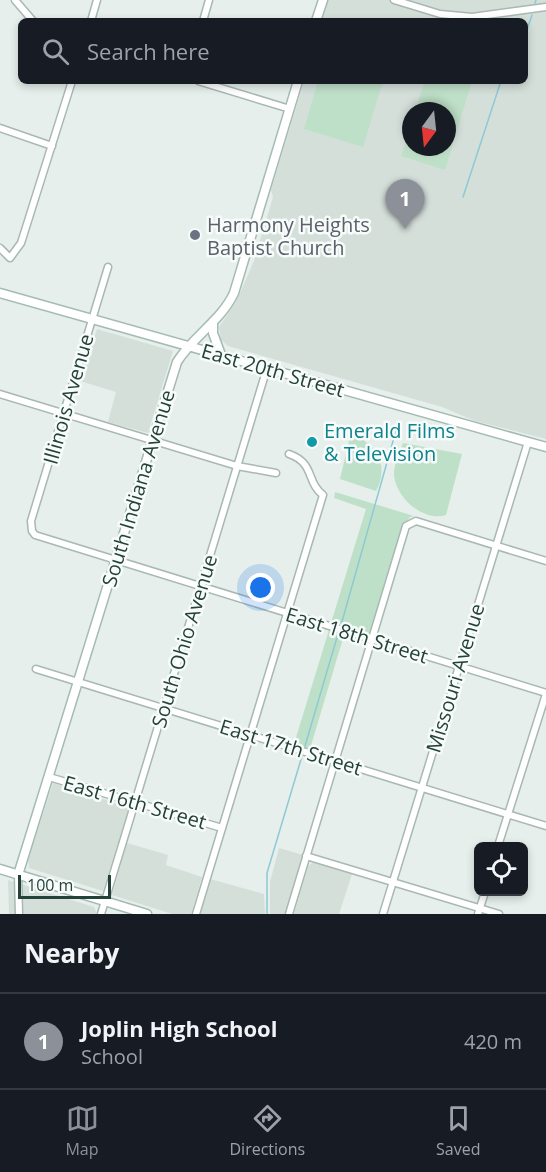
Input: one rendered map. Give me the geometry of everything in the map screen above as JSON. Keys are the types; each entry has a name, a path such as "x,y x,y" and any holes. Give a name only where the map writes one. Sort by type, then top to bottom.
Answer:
{"street":[{"path":"15,0 30,18"},
{"path":"92,18 97,0"},
{"path":"204,18 209,0"},
{"path":"317,18 323,0"},
{"path":"394,0 440,14 472,17 546,7"},
{"path":"0,248 10,258 21,243 71,84"},
{"path":"208,84 290,109"},
{"name":"South Indiana Avenue","path":"19,914 18,875 177,362 187,345 224,312 234,293 297,84"},
{"path":"0,128 52,146"},
{"name":"Illinois Avenue","path":"32,531 31,521 108,267"},
{"name":"East 20th Street","path":"0,294 546,447"},
{"path":"213,322 213,333 221,355"},
{"name":"South Ohio Avenue","path":"101,914 267,368"},
{"path":"0,393 237,466 276,473"},
{"name":"Missouri Avenue","path":"383,914 528,442"},
{"path":"196,914 323,495 305,463 289,454"},
{"path":"289,914 406,526 411,522 546,561"},
{"name":"East 18th Street","path":"32,531 39,537 115,561 546,693"},
{"name":"East 17th Street","path":"36,669 546,826"},
{"path":"499,842 546,693"},
{"name":"East 16th Street","path":"49,777 222,828"},
{"path":"306,856 479,911 499,914"},
{"path":"0,869 147,914"},
{"path":"479,911 484,896"}],"shaded area":[{"path":"328,0 546,0 546,439 475,421 442,407 228,346 221,340 219,327 236,302 254,261 273,197 271,190 303,84 528,84 528,18 323,18"},
{"path":"97,329 173,351 148,433 108,422 116,392 80,381"},
{"path":"53,783 129,807 103,891 29,868 28,860"},
{"path":"127,843 168,855 166,865 202,877 191,914 172,914 112,895"},
{"path":"279,848 303,855 285,914 270,914 270,882"},
{"path":"314,862 352,874 339,914 294,914 308,866"},
{"path":"210,879 264,894 265,914 199,914"},
{"path":"8,880 94,907 97,914 9,914"}],"green space":[{"path":"317,84 382,84 363,147 304,129"},
{"path":"424,84 471,84 456,134 456,102 418,102"},
{"path":"402,153 402,156 449,156 445,170 401,156"},
{"path":"354,435 369,445 379,458 381,474 376,491 340,479 350,437"},
{"path":"403,443 462,454 446,515 429,515 421,512 400,493 394,472"},
{"path":"335,492 414,516 410,517 404,525 369,635 331,623 366,509 334,498"},
{"path":"329,630 344,635 310,749 294,744"}],"waterway":[{"path":"528,27 532,15"},
{"path":"463,197 500,84"},
{"path":"341,625 397,427"},
{"path":"305,746 338,634"},
{"path":"267,914 267,873 302,756"}],"place":[{"name":"Joplin High School","path":"405,229"},
{"name":"Harmony Heights Baptist Church","path":"195,235"},
{"name":"Emerald Films & Television","path":"312,442"}]}
